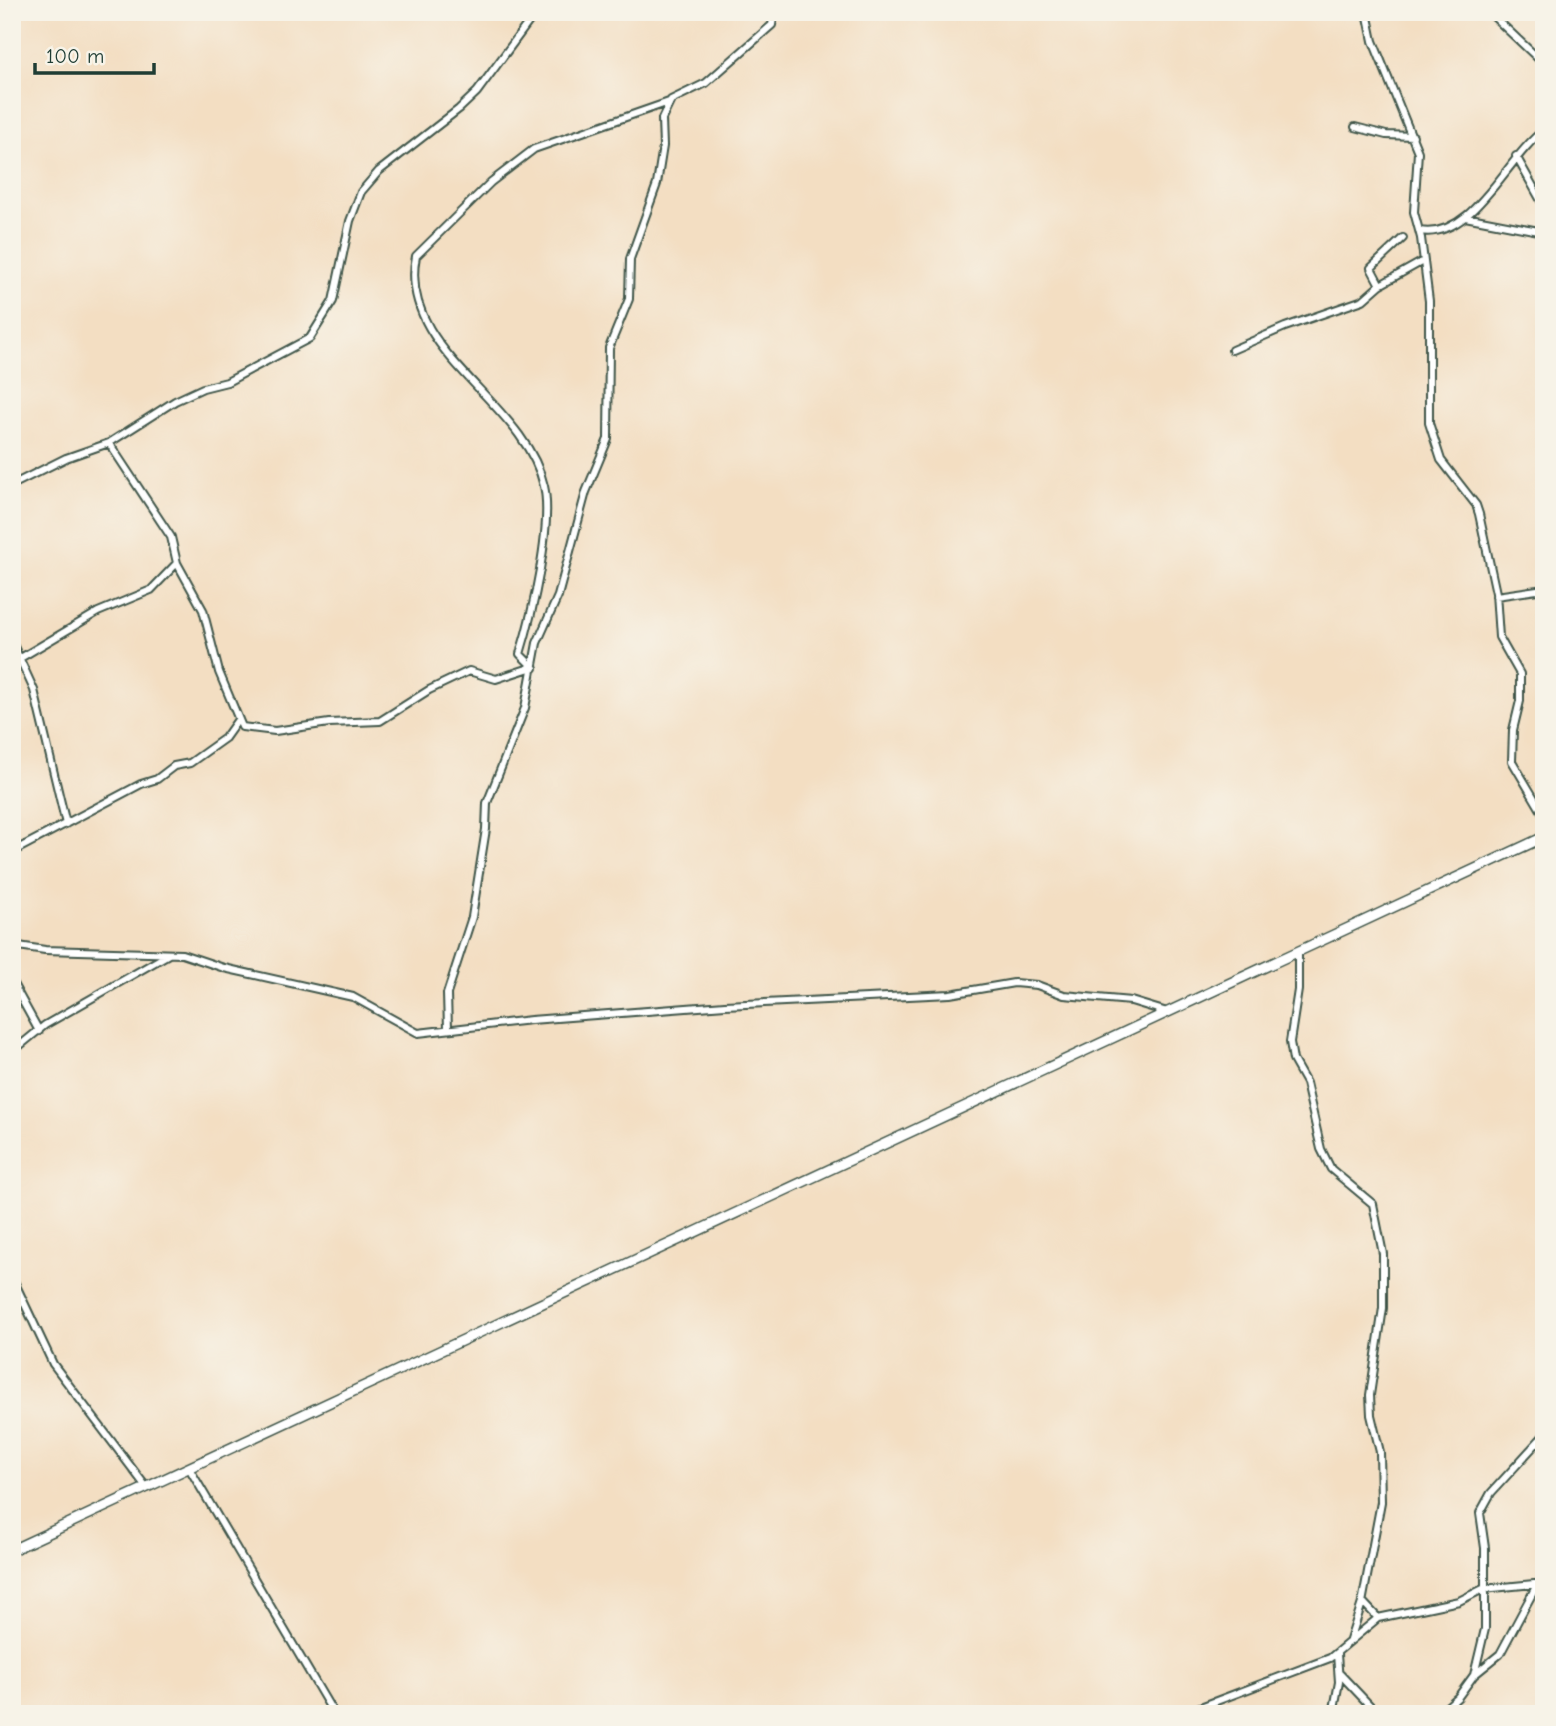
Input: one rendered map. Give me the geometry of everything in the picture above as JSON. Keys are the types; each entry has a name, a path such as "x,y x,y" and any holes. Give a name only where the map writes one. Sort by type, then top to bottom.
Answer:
{"main road":[{"path":"12,1550 1164,1011 1298,953 1544,837"}],"street":[{"path":"12,485 66,458 110,443 175,401 203,388 227,382 298,346 315,333 333,301 350,221 361,192 379,171 477,92 536,12"},
{"path":"533,668 520,654 539,576 545,502 543,481 513,427 436,341 414,285 416,256 491,183 534,149 668,102 706,83 772,25 774,12"},
{"path":"1367,12 1373,40 1419,157 1414,212 1420,231 1430,326 1429,423 1446,469 1476,505 1496,596 1499,637 1521,679 1520,701 1511,743 1512,761 1540,801 1544,816"},
{"path":"1489,12 1544,64"},
{"path":"448,1028 447,993 472,917 486,829 486,803 525,708 537,643 558,596 586,492 608,439 609,348 631,292 630,259 657,184 663,146 662,119 668,102"},
{"path":"1355,127 1386,135 1413,136"},
{"path":"1420,231 1434,232 1465,217 1480,204 1516,156 1544,130"},
{"path":"1516,156 1544,206"},
{"path":"1465,217 1544,232"},
{"path":"1380,285 1371,268 1403,238"},
{"path":"1232,350 1285,327 1363,300 1380,285 1423,261"},
{"path":"110,443 171,537 177,563 204,610 219,672 237,721 242,727 275,731 347,722 370,723 387,719 429,690 469,671 496,679 533,668"},
{"path":"12,663 99,612 151,590 177,563"},
{"path":"1496,596 1544,589"},
{"path":"12,642 34,690 66,824"},
{"path":"12,852 141,784 157,779 174,766 190,763 225,737 237,721"},
{"path":"12,945 46,950 182,954 224,968 349,996 418,1033 448,1028 725,1005 942,995 1014,983 1037,985 1064,995 1122,999 1164,1011"},
{"path":"1298,953 1298,990 1290,1042 1293,1060 1306,1083 1321,1149 1331,1170 1373,1204 1383,1254 1382,1308 1370,1395 1380,1452 1381,1502 1362,1601 1350,1640"},
{"path":"12,1052 39,1031 170,954"},
{"path":"12,982 39,1031"},
{"path":"12,1277 53,1364 147,1488"},
{"path":"1474,1675 1485,1629 1485,1548 1480,1513 1491,1493 1544,1434"},
{"path":"188,1468 334,1714"},
{"path":"1182,1714 1337,1654 1378,1618 1459,1601 1483,1589 1541,1583"},
{"path":"1439,1714 1458,1697 1474,1675 1500,1654 1541,1583"},
{"path":"1362,1601 1378,1618"},
{"path":"1333,1714 1339,1674 1337,1654"},
{"path":"1339,1674 1378,1714"}]}
